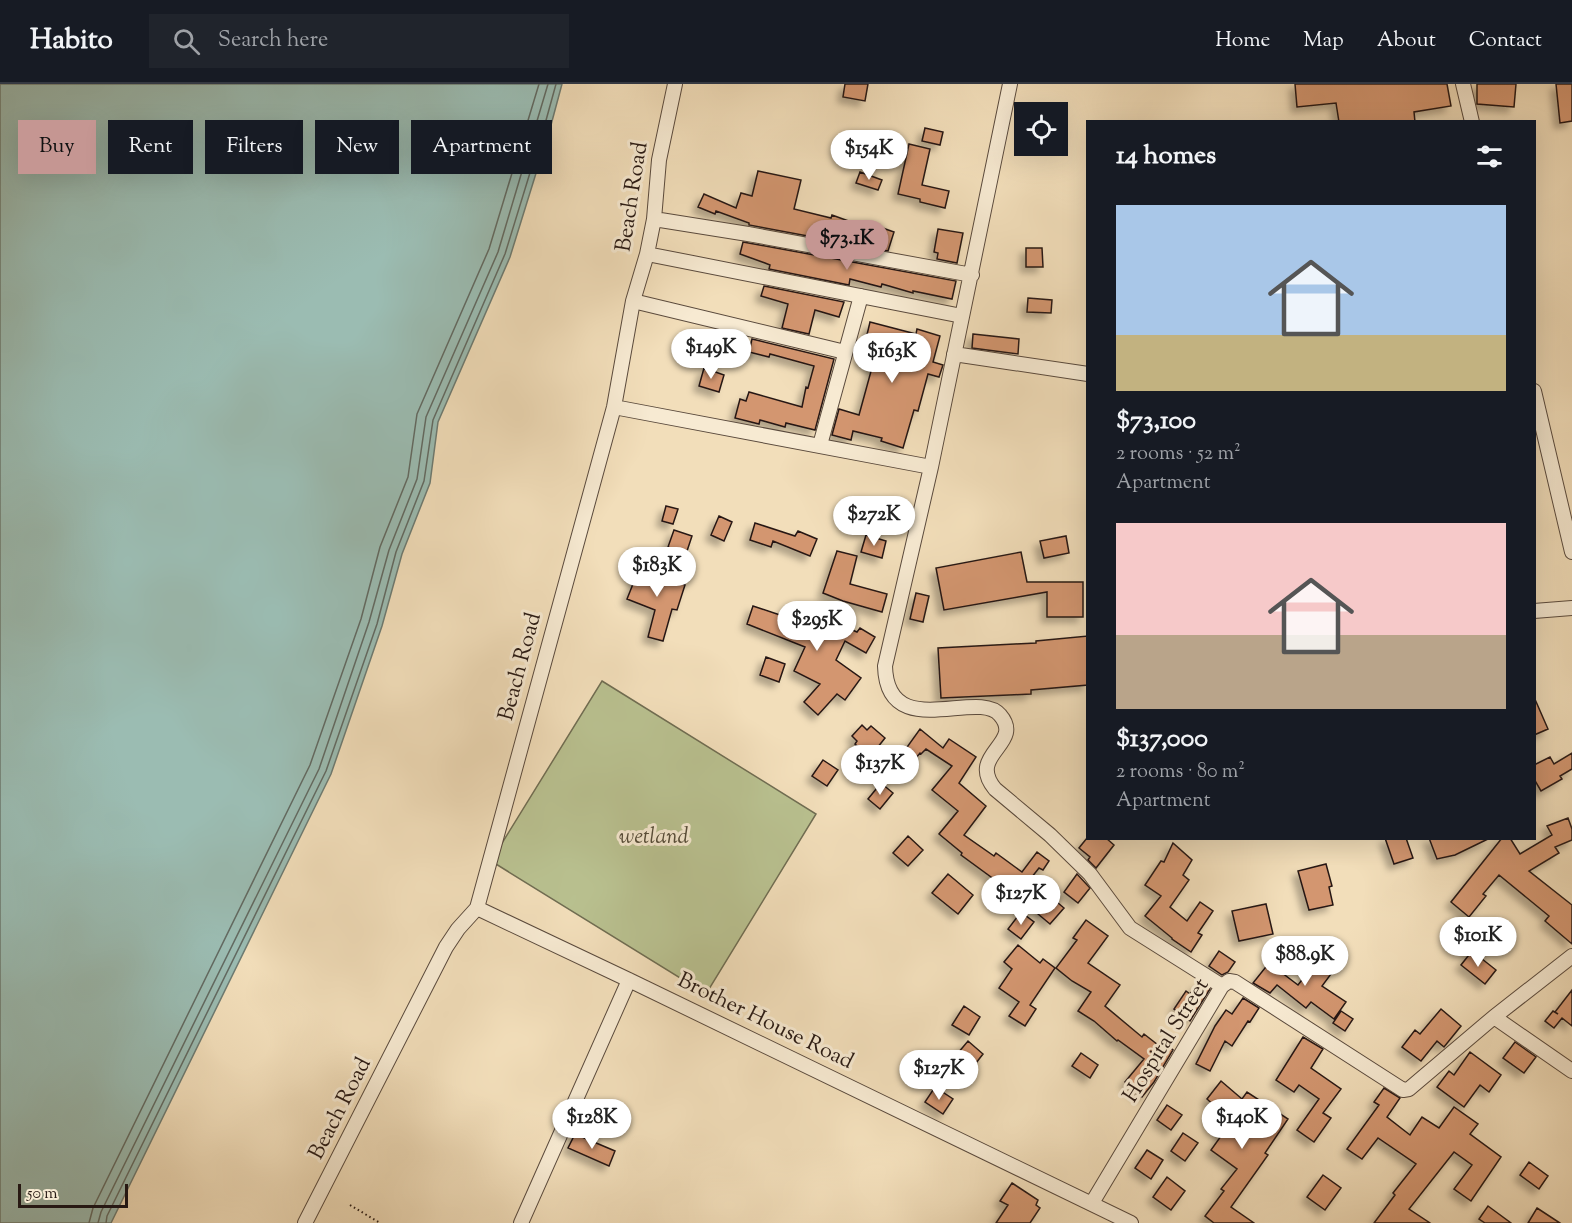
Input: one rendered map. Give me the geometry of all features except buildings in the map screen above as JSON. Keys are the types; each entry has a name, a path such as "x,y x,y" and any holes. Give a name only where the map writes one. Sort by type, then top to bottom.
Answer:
{"street":[{"name":"Beach Road","path":"305,1223 446,947 458,929 477,908 614,407 633,301 647,254 654,219 659,160 675,84"},
{"path":"1010,84 931,467 885,666 886,678 892,692 902,702 915,709 990,708 999,712 1005,722 1006,732 1004,739 989,759 986,773 989,782 1090,873 1130,928 1222,986"},
{"path":"1463,84 1472,120"},
{"path":"654,219 972,275"},
{"path":"647,254 962,316"},
{"path":"820,445 861,296"},
{"path":"633,301 845,351"},
{"path":"954,354 1086,374"},
{"path":"614,407 931,467"},
{"path":"1536,407 1540,439 1572,552"},
{"path":"1536,611 1572,608"},
{"name":"Brother House Road","path":"477,908 1131,1223"},
{"path":"1572,956 1494,1017 1572,1071"},
{"path":"521,1223 629,980"},
{"name":"Hospital Street","path":"1092,1203 1222,986 1229,981 1235,982 1402,1090 1409,1089 1494,1017"}],"path":[{"path":"350,1205 380,1223"}],"green space":[{"name":"wetland","path":"602,681 816,814 706,994 491,861"}],"water":[{"path":"0,84 562,84 552,121 411,120 411,174 536,174 510,257 438,422 430,483 402,554 382,626 331,774 111,1223 0,1223"}]}
